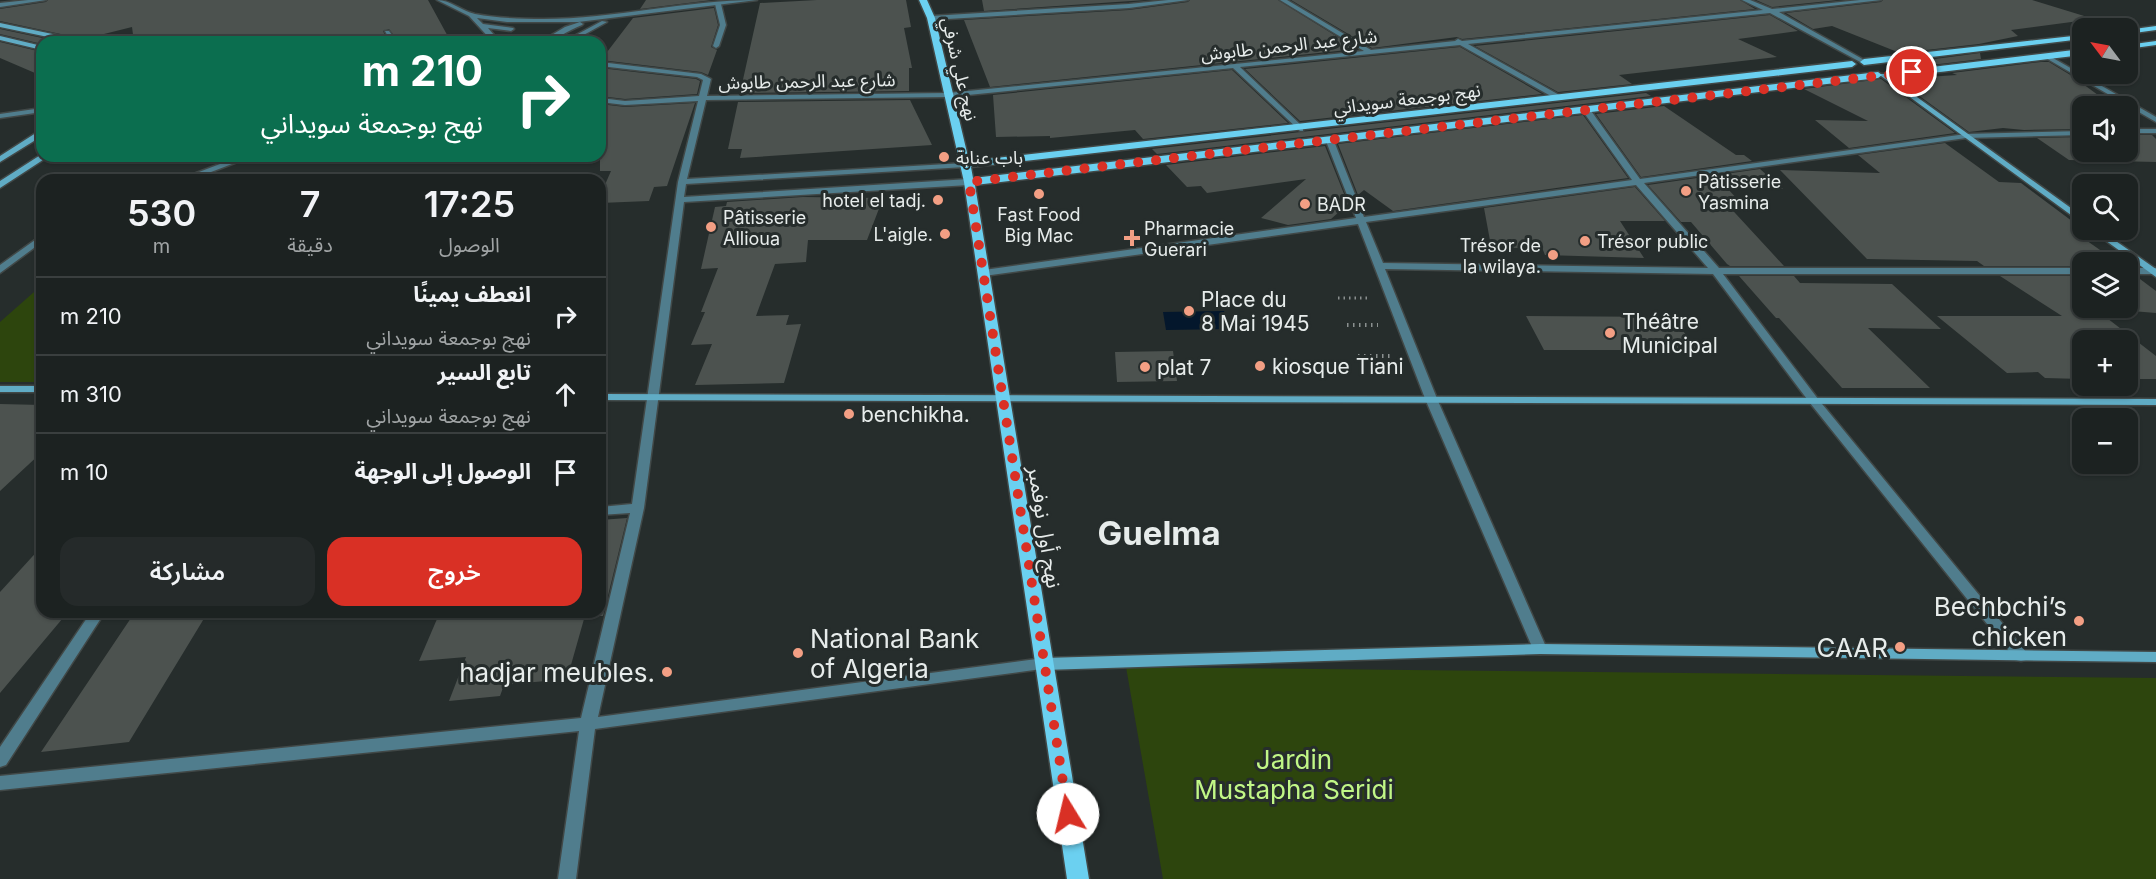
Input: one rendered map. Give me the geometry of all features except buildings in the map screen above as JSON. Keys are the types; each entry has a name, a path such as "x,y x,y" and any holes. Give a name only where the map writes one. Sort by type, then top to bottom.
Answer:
{"main road":[{"name":"نهج علي شرفي","path":"923,0 931,18 969,182"},
{"path":"0,25 52,36"},
{"path":"2138,30 2156,28"},
{"path":"0,38 36,47"},
{"path":"1864,62 2072,38"},
{"path":"2138,45 2156,43"},
{"name":"نهج بوجمعة سويداني","path":"969,182 2072,53"},
{"path":"1864,62 1891,68 1895,72 1884,75"},
{"name":"نهج بوجمعة سويداني","path":"965,165 1300,129 1864,62"},
{"path":"1852,64 1855,69 1884,75 2072,213"},
{"path":"0,160 36,137"},
{"path":"0,185 36,162"},
{"name":"نهج أول نوفمبر","path":"969,182 1078,879"},
{"path":"2109,240 2154,272"},
{"path":"0,389 36,389"},
{"path":"606,397 2156,402"},
{"path":"1044,664 1540,649 2156,657"}],"street":[{"path":"0,5 43,0"},
{"path":"440,0 471,15 524,22 619,17 754,0"},
{"path":"931,18 1129,6 1185,0"},
{"path":"1283,0 1369,51"},
{"path":"1745,0 1772,10 1864,62"},
{"name":"شارع عبد الرحمن طابوش","path":"606,100 644,103 703,98 948,94 1236,67 1458,41 1878,0"},
{"path":"716,46 723,25 718,4"},
{"path":"471,15 491,36"},
{"path":"577,36 603,22 619,17"},
{"path":"524,29 550,28 598,19"},
{"path":"553,36 567,28 598,19"},
{"path":"482,26 515,29"},
{"path":"387,32 390,36"},
{"path":"1458,41 1558,98"},
{"path":"2046,56 2156,120"},
{"path":"567,879 588,724 638,508 682,182 707,79 699,75 606,65"},
{"path":"1236,67 1300,129"},
{"path":"1586,110 1637,181 1716,271 1814,401 2021,656"},
{"path":"0,116 36,111"},
{"path":"2138,132 2156,131"},
{"path":"984,273 1966,136 2072,133"},
{"path":"1330,141 1432,400 1540,649"},
{"path":"199,174 232,162"},
{"path":"682,182 965,165"},
{"path":"681,200 969,182"},
{"path":"0,270 36,243"},
{"path":"1380,266 1716,271 2072,271"},
{"path":"2138,271 2154,272"},
{"path":"606,511 638,508"},
{"path":"0,760 94,618"},
{"path":"0,783 588,724 1044,664"}],"path":[{"path":"1358,356 1415,357"}],"green space":[{"path":"36,290 36,382 0,382 0,322"},
{"name":"Jardin Mustapha Seridi","path":"1126,667 2156,678 2156,879 1163,879"}],"water":[{"path":"1224,311 1229,329 1166,330 1163,312"}],"place":[{"name":"باب عنابة","path":"944,157"},
{"name":"Pâtisserie Yasmina","path":"1686,191"},
{"name":"Fast Food Big Mac","path":"1039,194"},
{"name":"hotel el tadj.","path":"938,200"},
{"name":"BADR","path":"1305,204"},
{"name":"Pâtisserie Allioua","path":"711,227"},
{"name":"L'aigle.","path":"945,234"},
{"name":"Pharmacie Guerari","path":"1132,238"},
{"name":"Trésor public","path":"1585,241"},
{"name":"Trésor de la wilaya.","path":"1553,255"},
{"name":"Place du 8 Mai 1945","path":"1189,311"},
{"name":"Théâtre Municipal","path":"1610,333"},
{"name":"kiosque Tiani","path":"1260,366"},
{"name":"plat 7","path":"1145,367"},
{"name":"benchikha.","path":"849,414"},
{"name":"Bechbchi’s chicken","path":"2079,621"},
{"name":"CAAR","path":"1900,647"},
{"name":"National Bank of Algeria","path":"798,653"},
{"name":"hadjar meubles.","path":"667,672"}],"district":[{"name":"Guelma","path":"1159,533"}],"route":[{"path":"1068,814 969,182 1912,72"}]}
